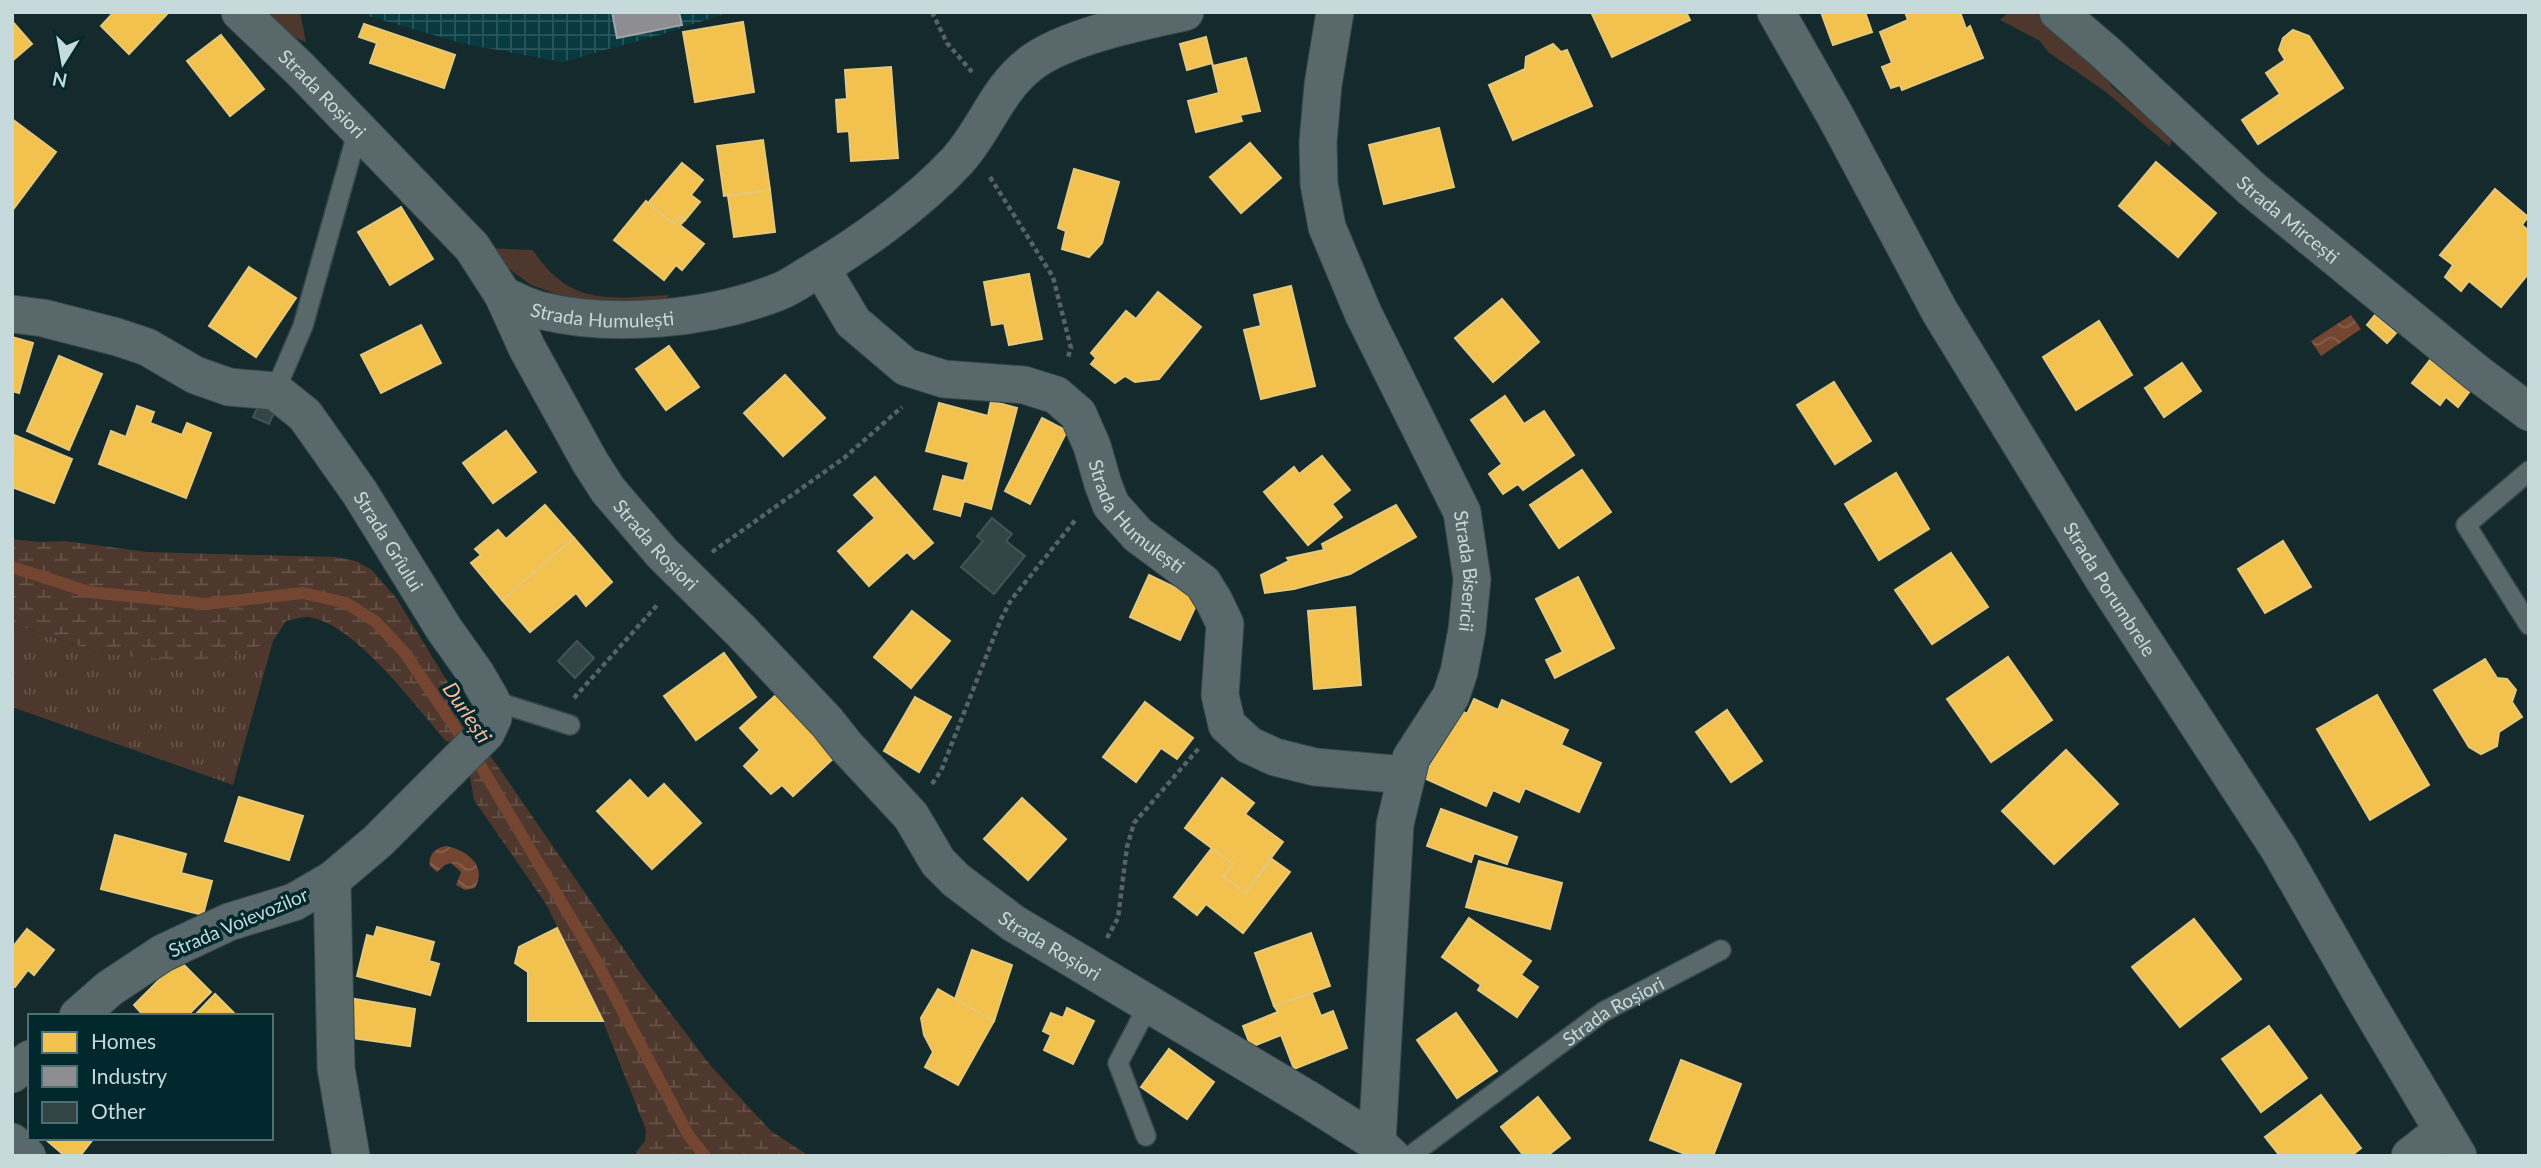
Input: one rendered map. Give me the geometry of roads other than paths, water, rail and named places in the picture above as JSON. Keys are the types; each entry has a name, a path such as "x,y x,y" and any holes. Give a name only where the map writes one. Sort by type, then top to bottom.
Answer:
{"street":[{"name":"Strada Roșiori","path":"240,12 300,69 462,236 487,268 503,295 527,348 590,462 673,585 827,722 911,816 938,862 956,880 1013,923 1393,1152"},
{"name":"Strada Humulești","path":"503,295 540,310 586,319 655,318 735,305 779,292 856,244 916,198 957,161 975,138 996,100 1031,63 1068,44 1107,31 1185,12"},
{"name":"Strada Bisericii","path":"1335,12 1323,85 1318,142 1319,184 1327,227 1363,313 1462,512 1472,579 1460,672 1451,696 1410,758 1395,824 1385,965 1393,1152"},
{"name":"Strada Porumbrele","path":"1776,12 1837,119 1940,312 2104,580 2278,849 2450,1143"},
{"name":"Strada Mircești","path":"2058,12 2105,52 2252,189 2477,373 2529,412"},
{"name":"Strada Humulești","path":"821,268 853,321 906,367 944,379 1024,385 1056,395 1078,414 1092,446 1111,505 1138,535 1203,583 1214,601 1225,624 1220,695 1227,725 1249,745 1275,757 1315,767 1405,775"},
{"path":"12,314 43,318 147,347 195,374 229,387 275,391"},
{"name":"Strada Grîului","path":"275,391 305,415 360,493 408,572 477,674 490,717"},
{"name":"Strada Voievozilor","path":"80,1014 110,988 163,953 229,922 294,902 332,880 378,841 458,758 490,717"},
{"name":"Strada Voievozilor","path":"332,880 336,1068 351,1156"},
{"path":"12,1074 28,1061"},
{"path":"12,1142 27,1156"},
{"path":"2410,1156 2450,1143"}],"lane":[{"path":"275,391 303,326 358,130"},
{"path":"2529,471 2466,525 2529,625"},
{"path":"490,717 562,723"},
{"name":"Strada Roșiori","path":"1393,1152 1603,1012 1720,950"},
{"path":"1146,1136 1118,1063 1149,1004"}],"water":[{"path":"2351,315 2361,329 2321,356 2311,341"},
{"path":"446,846 461,851 473,860 479,873 475,888 465,890 456,885 461,872 451,863 437,872 430,866 430,858 434,852"}],"waterway":[{"name":"Durlești","path":"12,567 89,592 206,604 303,593 346,603 376,622 405,653 479,763 594,957 689,1136 705,1156"}]}
